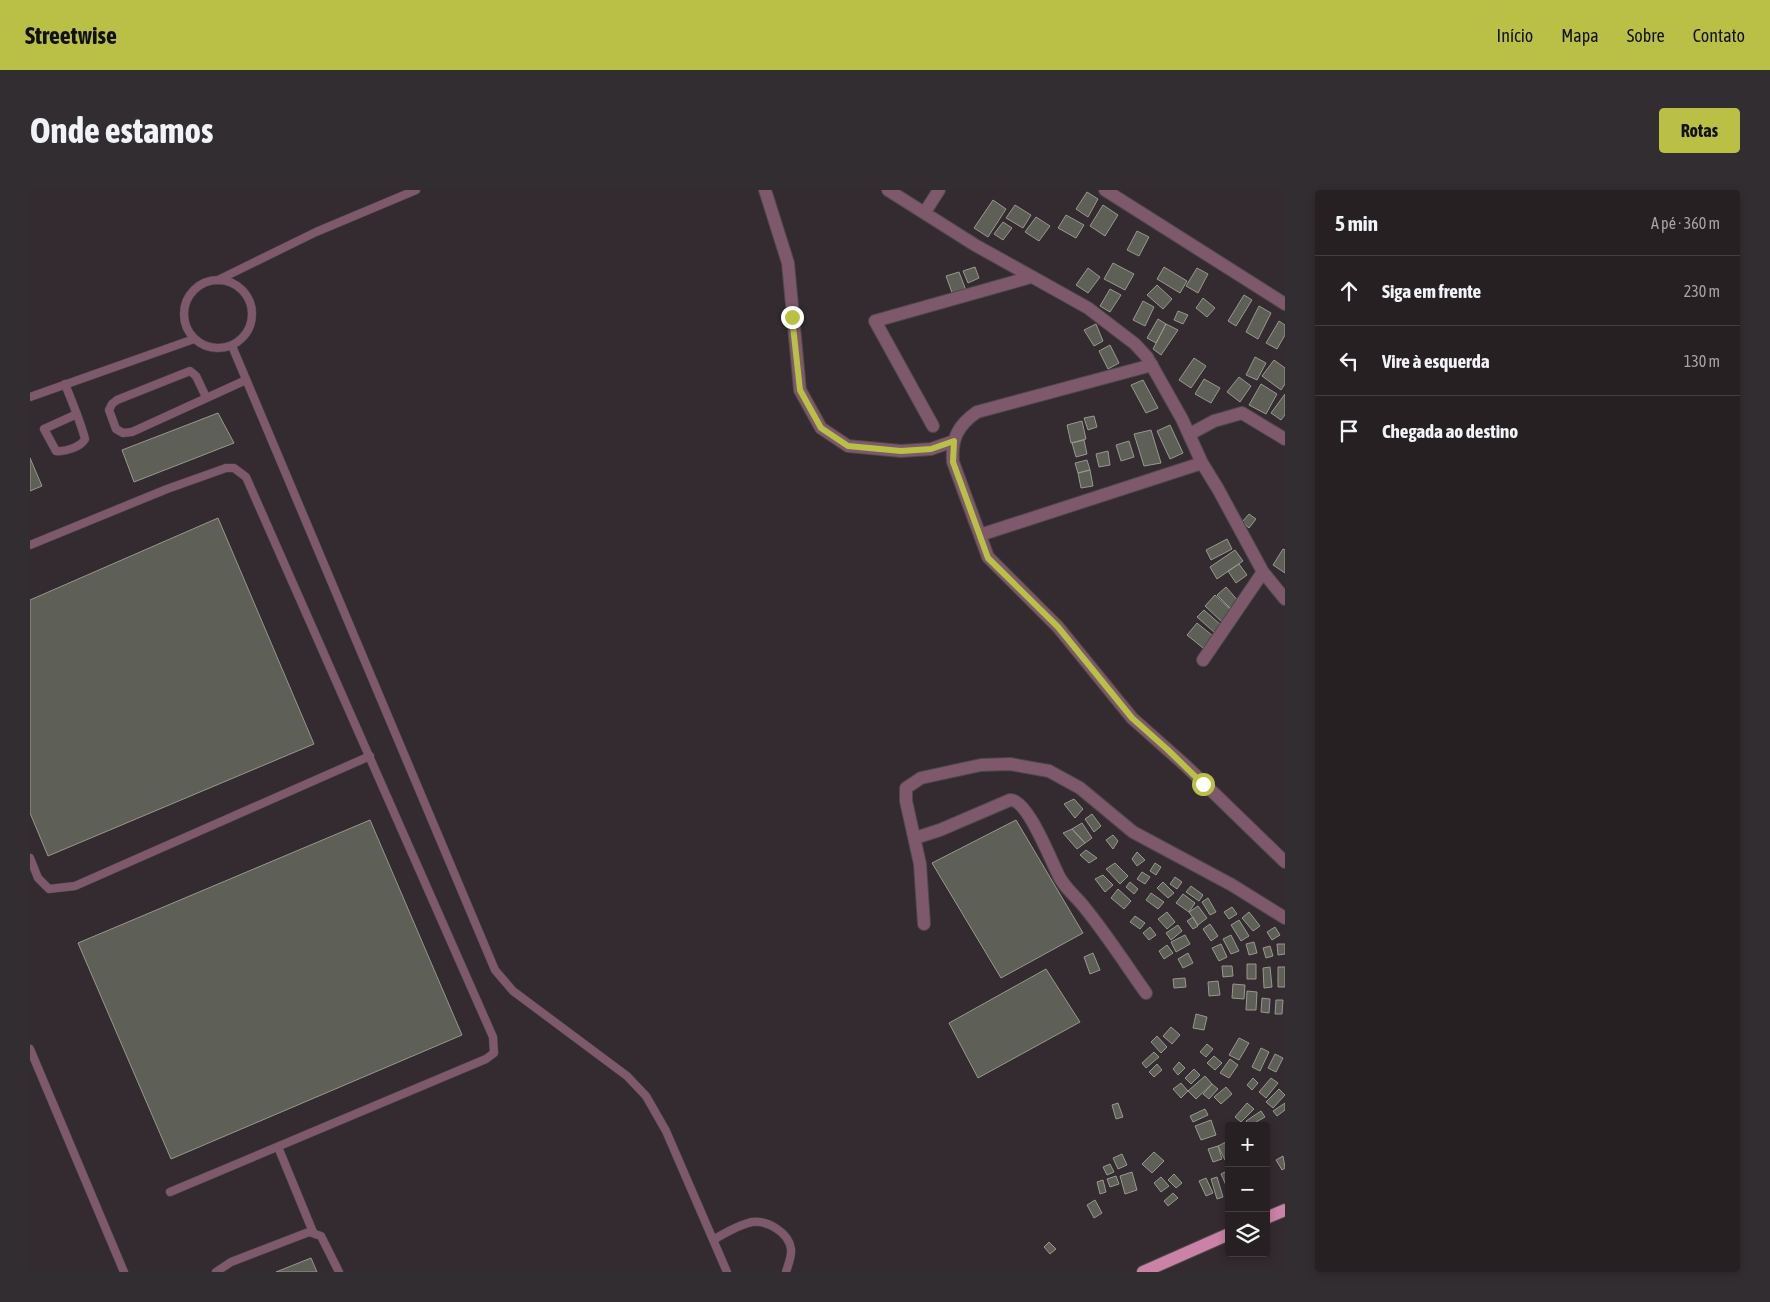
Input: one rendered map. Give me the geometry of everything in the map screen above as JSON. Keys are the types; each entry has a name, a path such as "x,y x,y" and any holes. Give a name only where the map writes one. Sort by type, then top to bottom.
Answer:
{"main road":[{"path":"1270,1216 1285,1210"},
{"path":"1144,1272 1225,1236"}],"street":[{"path":"766,190 788,263 800,390 821,428 848,446 884,450 931,449 954,441"},
{"path":"888,190 975,245 1076,300 1110,323 1135,344 1152,365 1190,434 1202,463 1263,572 1284,594"},
{"path":"925,212 939,190"},
{"path":"1105,190 1285,304"},
{"path":"933,426 875,321 1031,277"},
{"path":"1152,365 977,412 966,420 957,432 954,441 953,462 988,558 1058,627 1132,718 1180,760 1285,862"},
{"path":"1190,434 1214,421 1242,413 1285,439"},
{"path":"980,535 1202,463"},
{"path":"1204,660 1263,572"},
{"path":"924,924 920,864 905,792 916,780 981,765 1038,767 1070,781 1133,832 1166,852 1232,885 1285,918"},
{"path":"914,838 947,827 1010,800 1016,801 1026,811 1041,836 1060,879 1086,909 1146,993"}],"lane":[{"path":"218,280 231,283 242,290 250,301 252,314 250,327 243,338 232,346 219,348 205,346 194,339 187,328 184,315 186,302 199,287 218,280 316,232 416,190"},
{"path":"30,396 194,339"},
{"path":"232,346 495,970 513,991 627,1076 646,1096 666,1131 727,1272"},
{"path":"206,397 196,376 190,371 117,400 109,410 116,430 127,433 246,380"},
{"path":"65,384 76,414 85,441 63,452 56,451 44,429 76,414"},
{"path":"30,545 204,475 226,468 234,468 241,472 250,482 490,1028 494,1042 494,1053 486,1059 170,1192"},
{"path":"30,858 38,878 48,889 76,886 370,756"},
{"path":"30,1049 124,1272"},
{"path":"278,1147 313,1232 321,1236 326,1243 339,1272"},
{"path":"713,1240 738,1226 752,1222 769,1224 780,1232 790,1244 791,1250 786,1272"},
{"path":"216,1272 221,1267 252,1254 313,1232"}],"building":[{"path":"1087,192 1098,199 1088,217 1076,209"},
{"path":"993,200 1006,209 988,237 974,228"},
{"path":"1015,205 1031,215 1023,228 1006,218"},
{"path":"1103,205 1118,215 1105,236 1090,226"},
{"path":"1066,215 1084,225 1076,238 1058,228"},
{"path":"1036,217 1050,226 1039,241 1025,232"},
{"path":"1003,222 1012,228 1003,240 994,234"},
{"path":"1137,231 1149,237 1139,256 1127,250"},
{"path":"1113,263 1134,274 1125,290 1104,279"},
{"path":"975,267 979,278 968,283 963,271"},
{"path":"1164,267 1187,281 1180,293 1157,279"},
{"path":"1088,268 1100,277 1088,293 1076,285"},
{"path":"1197,268 1208,274 1198,293 1186,286"},
{"path":"959,272 967,293 954,298 946,276"},
{"path":"1157,285 1172,299 1163,309 1147,295"},
{"path":"1110,289 1121,295 1110,312 1100,306"},
{"path":"1244,295 1252,300 1236,326 1228,321"},
{"path":"1203,298 1215,308 1207,317 1196,308"},
{"path":"1143,301 1154,307 1145,326 1133,320"},
{"path":"1259,306 1271,313 1258,339 1246,332"},
{"path":"1178,311 1188,315 1183,324 1174,320"},
{"path":"1158,319 1166,324 1156,343 1147,338"},
{"path":"1279,321 1285,325 1285,335 1277,349 1266,343"},
{"path":"1096,324 1103,341 1094,346 1084,330"},
{"path":"1166,324 1178,330 1161,355 1153,349"},
{"path":"1110,345 1119,363 1108,369 1099,351"},
{"path":"1255,357 1266,363 1257,380 1246,375"},
{"path":"1194,358 1206,366 1191,388 1179,380"},
{"path":"1274,360 1285,368 1285,384 1281,390 1262,376"},
{"path":"1239,377 1251,386 1240,402 1227,392"},
{"path":"1204,379 1220,388 1211,403 1195,394"},
{"path":"1143,380 1158,408 1146,413 1131,385"},
{"path":"1261,384 1277,394 1266,414 1249,405"},
{"path":"1285,394 1285,415 1281,420 1271,413"},
{"path":"218,413 234,443 134,482 122,450"},
{"path":"1094,416 1097,427 1088,430 1084,418"},
{"path":"1082,421 1086,439 1071,443 1067,425"},
{"path":"1170,425 1183,453 1170,459 1157,431"},
{"path":"1151,430 1161,463 1144,466 1134,434"},
{"path":"1084,440 1087,454 1076,457 1072,443"},
{"path":"1129,441 1134,457 1121,461 1116,445"},
{"path":"1108,451 1110,465 1099,467 1096,454"},
{"path":"30,458 42,486 30,491"},
{"path":"1087,460 1090,470 1078,473 1075,463"},
{"path":"1090,470 1093,486 1081,488 1078,473"},
{"path":"1249,514 1256,519 1249,528 1242,522"},
{"path":"218,518 314,744 48,856 30,813 30,600"},
{"path":"1227,539 1232,549 1211,560 1206,550"},
{"path":"1283,549 1285,550 1285,573 1273,565"},
{"path":"1235,550 1243,561 1217,579 1210,567"},
{"path":"1239,564 1247,575 1236,583 1228,571"},
{"path":"1226,587 1239,602 1231,609 1217,595"},
{"path":"1215,595 1233,612 1223,623 1205,606"},
{"path":"1204,610 1221,625 1214,632 1197,617"},
{"path":"1197,623 1213,636 1203,648 1187,635"},
{"path":"1074,799 1083,809 1075,818 1064,804"},
{"path":"1092,814 1101,826 1094,832 1085,819"},
{"path":"370,820 462,1035 171,1159 78,943"},
{"path":"1016,820 1083,933 1001,978 932,863"},
{"path":"1082,823 1092,838 1085,843 1072,829"},
{"path":"1072,829 1085,843 1077,849 1063,833"},
{"path":"1113,835 1118,841 1113,849 1106,840"},
{"path":"1086,850 1097,858 1089,863 1080,855"},
{"path":"1137,852 1145,860 1137,866 1132,859"},
{"path":"1115,863 1128,876 1120,884 1106,869"},
{"path":"1155,863 1161,867 1156,875 1150,871"},
{"path":"1142,872 1150,877 1145,884 1137,879"},
{"path":"1103,875 1113,885 1105,892 1095,879"},
{"path":"1175,877 1182,882 1177,889 1170,884"},
{"path":"1130,882 1138,889 1134,894 1126,887"},
{"path":"1163,882 1174,893 1168,898 1157,888"},
{"path":"1191,886 1203,895 1199,901 1186,892"},
{"path":"1118,889 1131,901 1124,909 1111,898"},
{"path":"1151,893 1164,902 1158,909 1146,900"},
{"path":"1183,894 1195,903 1189,912 1176,903"},
{"path":"1208,898 1216,912 1210,915 1202,902"},
{"path":"1198,906 1207,918 1198,925 1189,912"},
{"path":"1232,907 1237,914 1229,919 1224,912"},
{"path":"1167,912 1175,922 1167,929 1158,919"},
{"path":"1249,912 1260,926 1253,931 1242,918"},
{"path":"1135,916 1145,923 1140,929 1130,922"},
{"path":"1193,917 1198,926 1193,929 1187,921"},
{"path":"1239,920 1249,936 1241,941 1231,925"},
{"path":"1210,924 1218,936 1211,941 1203,929"},
{"path":"1178,925 1182,931 1171,940 1166,933"},
{"path":"1150,927 1156,935 1149,940 1143,933"},
{"path":"1275,927 1280,935 1272,940 1267,932"},
{"path":"1185,935 1190,944 1176,952 1171,942"},
{"path":"1231,935 1239,951 1231,954 1223,939"},
{"path":"1254,942 1257,953 1249,955 1246,944"},
{"path":"1221,944 1227,957 1219,961 1212,948"},
{"path":"1277,944 1285,944 1285,954 1278,955"},
{"path":"1167,945 1173,953 1164,959 1159,951"},
{"path":"1270,946 1273,956 1266,958 1263,948"},
{"path":"1093,953 1100,970 1090,974 1084,957"},
{"path":"1188,953 1193,963 1183,968 1178,959"},
{"path":"1247,964 1256,964 1256,979 1247,979"},
{"path":"1222,966 1232,966 1233,976 1223,977"},
{"path":"1270,967 1272,987 1264,988 1263,968"},
{"path":"1278,967 1285,967 1285,987 1278,987"},
{"path":"1046,969 1080,1022 978,1078 949,1023"},
{"path":"1185,978 1186,987 1174,988 1173,979"},
{"path":"1218,981 1220,995 1209,996 1208,982"},
{"path":"1233,984 1245,985 1244,999 1232,998"},
{"path":"1247,991 1257,992 1256,1010 1246,1010"},
{"path":"1262,998 1270,999 1269,1013 1261,1012"},
{"path":"1276,1000 1283,1000 1282,1014 1275,1014"},
{"path":"1196,1014 1207,1017 1204,1030 1193,1028"},
{"path":"1171,1027 1180,1035 1172,1044 1163,1036"},
{"path":"1157,1036 1167,1047 1161,1053 1151,1042"},
{"path":"1239,1038 1249,1043 1239,1060 1229,1055"},
{"path":"1207,1044 1213,1049 1206,1057 1200,1052"},
{"path":"1261,1048 1269,1052 1260,1071 1252,1067"},
{"path":"1154,1052 1159,1057 1146,1068 1142,1063"},
{"path":"1275,1054 1283,1058 1276,1072 1268,1068"},
{"path":"1214,1056 1222,1063 1215,1070 1207,1063"},
{"path":"1230,1059 1238,1065 1229,1078 1220,1073"},
{"path":"1179,1062 1185,1068 1178,1075 1173,1069"},
{"path":"1157,1064 1162,1070 1154,1077 1149,1072"},
{"path":"1194,1069 1200,1075 1191,1084 1185,1078"},
{"path":"1205,1076 1212,1084 1196,1099 1188,1091"},
{"path":"1253,1078 1258,1083 1252,1090 1247,1085"},
{"path":"1271,1078 1278,1083 1266,1098 1259,1092"},
{"path":"1181,1083 1188,1091 1181,1098 1173,1089"},
{"path":"1212,1084 1218,1089 1209,1099 1203,1094"},
{"path":"1226,1087 1232,1094 1221,1104 1214,1097"},
{"path":"1279,1089 1285,1095 1273,1108 1266,1102"},
{"path":"1118,1103 1123,1117 1116,1119 1112,1105"},
{"path":"1247,1103 1254,1109 1241,1122 1235,1117"},
{"path":"1285,1103 1285,1110 1277,1116 1273,1111"},
{"path":"1205,1109 1208,1115 1193,1122 1190,1116"},
{"path":"1261,1111 1265,1117 1256,1122 1246,1121"},
{"path":"1211,1120 1216,1135 1201,1140 1195,1126"},
{"path":"1225,1142 1225,1160 1218,1146"},
{"path":"1218,1146 1222,1159 1213,1162 1208,1149"},
{"path":"1154,1152 1164,1161 1152,1173 1142,1164"},
{"path":"1122,1154 1127,1165 1118,1169 1113,1158"},
{"path":"1283,1156 1285,1168 1282,1170 1276,1160"},
{"path":"1110,1164 1114,1172 1107,1175 1103,1167"},
{"path":"1132,1172 1137,1190 1125,1194 1120,1176"},
{"path":"1225,1172 1225,1183 1221,1174"},
{"path":"1174,1174 1182,1183 1176,1188 1168,1180"},
{"path":"1116,1176 1119,1184 1110,1187 1107,1179"},
{"path":"1161,1177 1169,1186 1161,1192 1154,1183"},
{"path":"1217,1177 1223,1197 1217,1199 1211,1179"},
{"path":"1206,1178 1213,1193 1206,1196 1199,1181"},
{"path":"1103,1180 1106,1192 1100,1194 1097,1182"},
{"path":"1173,1193 1178,1198 1168,1206 1164,1201"},
{"path":"1095,1200 1102,1213 1094,1218 1087,1205"},
{"path":"1049,1242 1056,1249 1050,1254 1044,1247"},
{"path":"311,1258 317,1272 276,1272"}],"route":[{"path":"792,317 800,390 821,428 848,446 901,451 931,449 954,441 952,448 953,462 974,514 981,541 988,558 1038,606 1077,648 1119,705 1203,784"}]}
